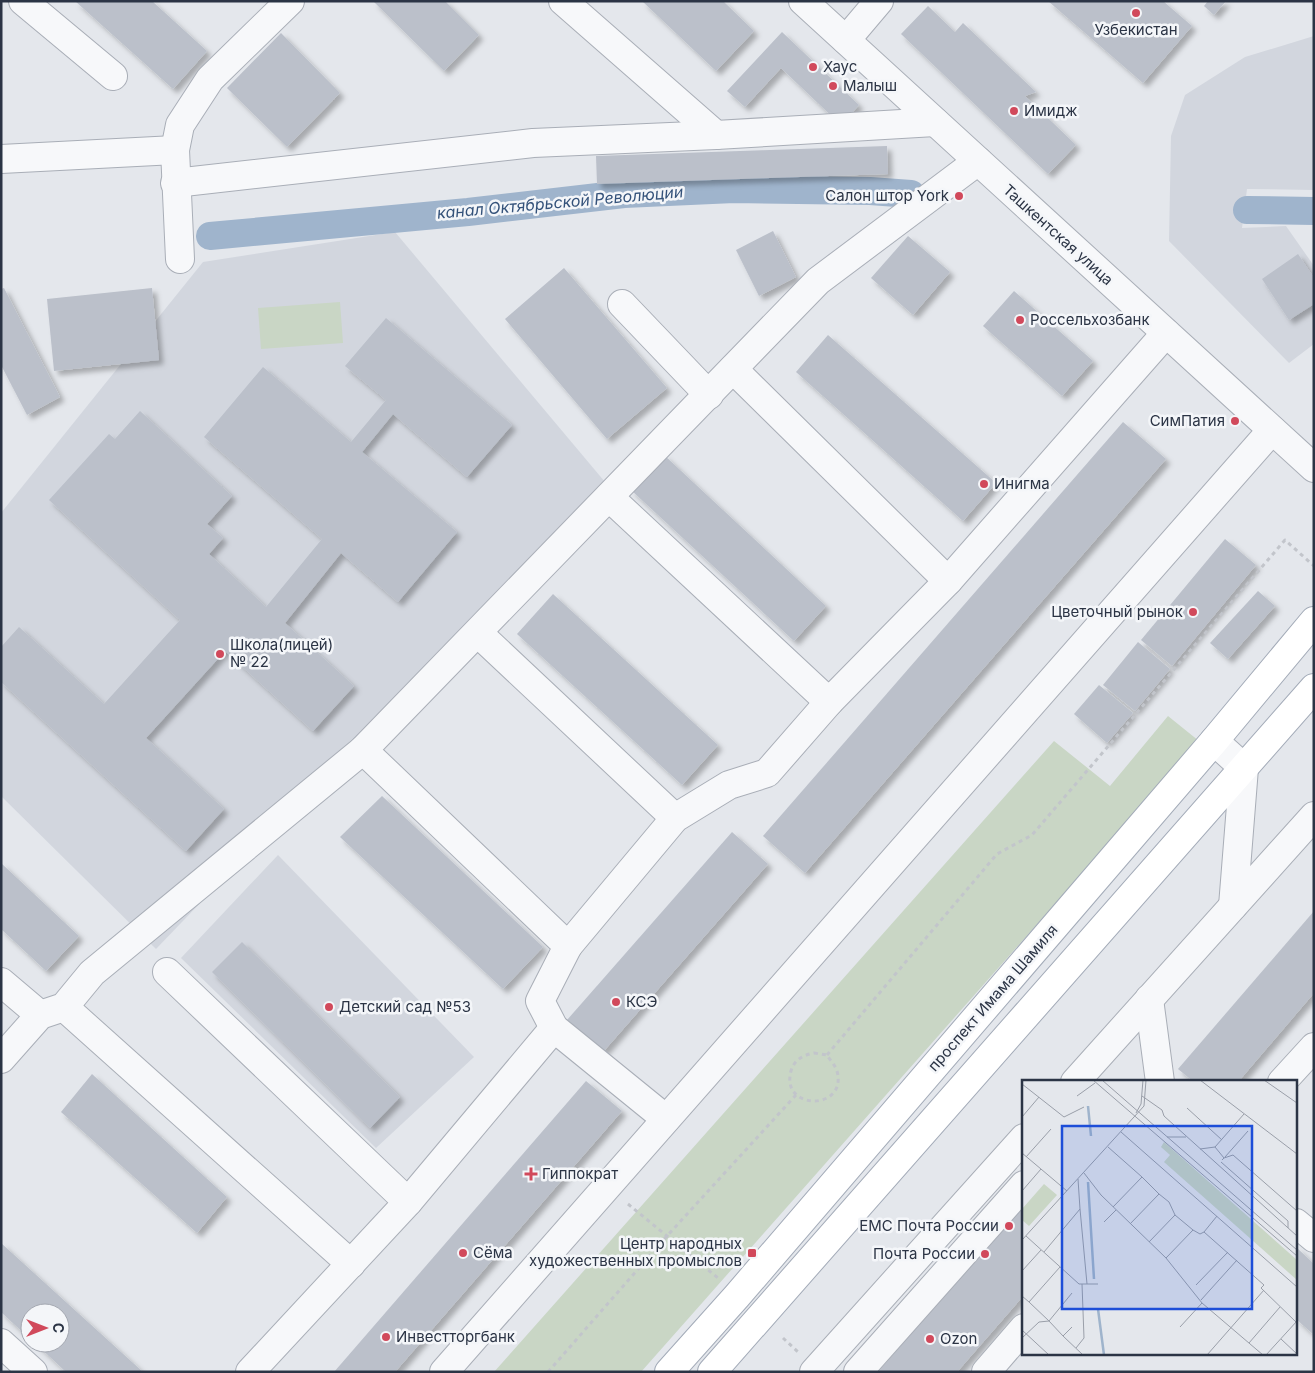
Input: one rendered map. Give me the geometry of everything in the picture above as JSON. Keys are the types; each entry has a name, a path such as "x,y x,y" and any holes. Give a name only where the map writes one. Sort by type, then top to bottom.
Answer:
{"main road":[{"name":"проспект Имама Шамиля","path":"669,1372 744,1288 1214,741 1314,620"},
{"path":"712,1372 1314,688"}],"street":[{"path":"23,1 113,76"},
{"path":"180,259 175,150 180,125 210,79 290,1"},
{"path":"563,1 716,135"},
{"name":"Ташкентская улица","path":"803,1 1314,468"},
{"path":"846,40 879,1"},
{"path":"176,191 533,143 716,135 935,122"},
{"path":"1,160 175,150"},
{"path":"1,1059 92,973 363,750 818,281 978,161"},
{"path":"622,304 709,395"},
{"path":"666,1119 554,1028 540,1001 568,946 675,818 729,785 767,773 830,702 948,581 1166,333"},
{"path":"733,369 948,581"},
{"path":"444,1372 1272,430"},
{"path":"609,497 830,702"},
{"path":"478,633 675,818"},
{"path":"1214,741 1244,768 1233,906"},
{"path":"363,750 568,946"},
{"path":"1077,1080 1314,816"},
{"path":"167,972 408,1202"},
{"path":"1,982 52,1011 351,1264"},
{"path":"1149,999 1160,1080"},
{"path":"250,1372 408,1202 554,1028"},
{"path":"1284,1080 1314,1047"},
{"path":"814,1372 1022,1140"},
{"path":"858,1372 1022,1187"},
{"path":"1298,1225 1314,1238"},
{"path":"986,1372 1022,1330"},
{"path":"1,1343 33,1372"}],"path":[{"path":"827,1055 997,854 1032,835 1285,540 1314,566"},
{"path":"814,1053 827,1055 836,1069 838,1078 831,1096 823,1101 813,1102 804,1100 796,1095 791,1087 789,1077 797,1060 805,1055 814,1053"},
{"path":"548,1372 667,1236 796,1095"},
{"path":"607,1187 722,1281"}],"shaded area":[{"path":"1314,36 1314,190 1247,189 1242,228 1286,226 1314,266 1314,344 1289,363 1169,241 1171,136 1185,95 1245,57"},
{"name":"Школа(лицей) № 22","path":"395,232 605,482 156,949 1,796 1,513 203,262"},
{"name":"Детский сад №53","path":"278,855 474,1057 376,1148 181,958"}],"green space":[{"path":"340,302 343,343 261,349 258,308"},
{"path":"1168,716 1199,741 641,1372 494,1372 1054,741 1110,786"}],"building":[{"path":"75,1 152,1 207,51 173,89"},
{"path":"373,1 445,1 479,35 444,71"},
{"path":"642,1 723,1 754,31 716,71"},
{"path":"1048,1 1163,1 1192,26 1143,83"},
{"path":"1208,1 1226,1 1214,15 1204,6"},
{"path":"928,6 955,32 963,23 1036,92 1025,96 1076,145 1048,174 901,34"},
{"path":"782,32 859,105 841,125 781,68 745,107 727,91"},
{"path":"281,33 340,93 287,147 227,88"},
{"path":"887,146 888,174 597,184 596,156"},
{"path":"773,231 796,277 759,296 736,250"},
{"path":"908,236 950,272 913,315 871,278"},
{"path":"1298,254 1314,278 1314,304 1289,320 1262,279"},
{"path":"564,268 667,388 607,439 505,319"},
{"path":"4,288 60,397 27,415 1,365 1,289"},
{"path":"152,288 159,360 54,371 47,299"},
{"path":"1014,291 1093,361 1062,396 983,326"},
{"path":"386,318 512,425 467,477 393,414 362,452 457,532 398,602 341,553 285,623 354,686 313,731 225,651 146,738 224,809 186,851 1,682 1,647 19,627 104,704 180,620 49,500 109,434 115,439 140,411 232,496 207,524 223,538 209,554 266,607 322,539 204,437 263,367 351,442 386,400 345,366"},
{"path":"828,335 996,483 963,521 796,372"},
{"path":"1123,422 1166,459 805,873 763,836"},
{"path":"664,455 826,606 794,641 631,490"},
{"path":"1225,539 1256,565 1172,666 1141,640"},
{"path":"1258,591 1275,606 1228,659 1210,643"},
{"path":"553,594 718,745 682,785 517,634"},
{"path":"1138,642 1170,669 1135,711 1103,685"},
{"path":"1099,685 1133,713 1107,743 1074,714"},
{"path":"382,796 543,947 503,989 340,837"},
{"path":"732,832 768,864 603,1052 567,1020"},
{"path":"1,863 79,936 46,971 1,929"},
{"path":"1314,911 1314,993 1240,1080 1192,1080 1178,1069"},
{"path":"242,942 400,1097 370,1128 212,972"},
{"path":"92,1074 227,1197 197,1233 61,1112"},
{"path":"586,1081 622,1111 395,1372 334,1372"},
{"path":"1022,1205 1022,1297 957,1372 878,1372"},
{"path":"1,1243 67,1303 20,1303 20,1330 1,1312"},
{"path":"1298,1249 1314,1264 1314,1335 1298,1321"},
{"path":"70,1306 143,1372 66,1372 46,1353 70,1353"}],"waterway":[{"name":"канал Октябрьской Революции","path":"210,236 468,212 624,194 734,189 870,191 911,194"},
{"name":"канал Октябрьской Революции","path":"1247,210 1314,211"}],"place":[{"name":"Узбекистан","path":"1136,13"},
{"name":"Хаус","path":"813,67"},
{"name":"Малыш","path":"833,86"},
{"name":"Имидж","path":"1014,111"},
{"name":"Салон штор York","path":"959,196"},
{"name":"Россельхозбанк","path":"1020,320"},
{"name":"СимПатия","path":"1235,421"},
{"name":"Инигма","path":"984,484"},
{"name":"Цветочный рынок","path":"1193,612"},
{"name":"Школа(лицей) № 22","path":"220,654"},
{"name":"КСЭ","path":"616,1002"},
{"name":"Детский сад №53","path":"329,1007"},
{"name":"Гиппократ","path":"531,1174"},
{"name":"ЕМС Почта России","path":"1009,1226"},
{"name":"Сёма","path":"463,1253"},
{"name":"Центр народных художественных промыслов","path":"752,1253"},
{"name":"Почта России","path":"985,1254"},
{"name":"Инвестторгбанк","path":"386,1337"},
{"name":"Ozon","path":"930,1339"}]}
